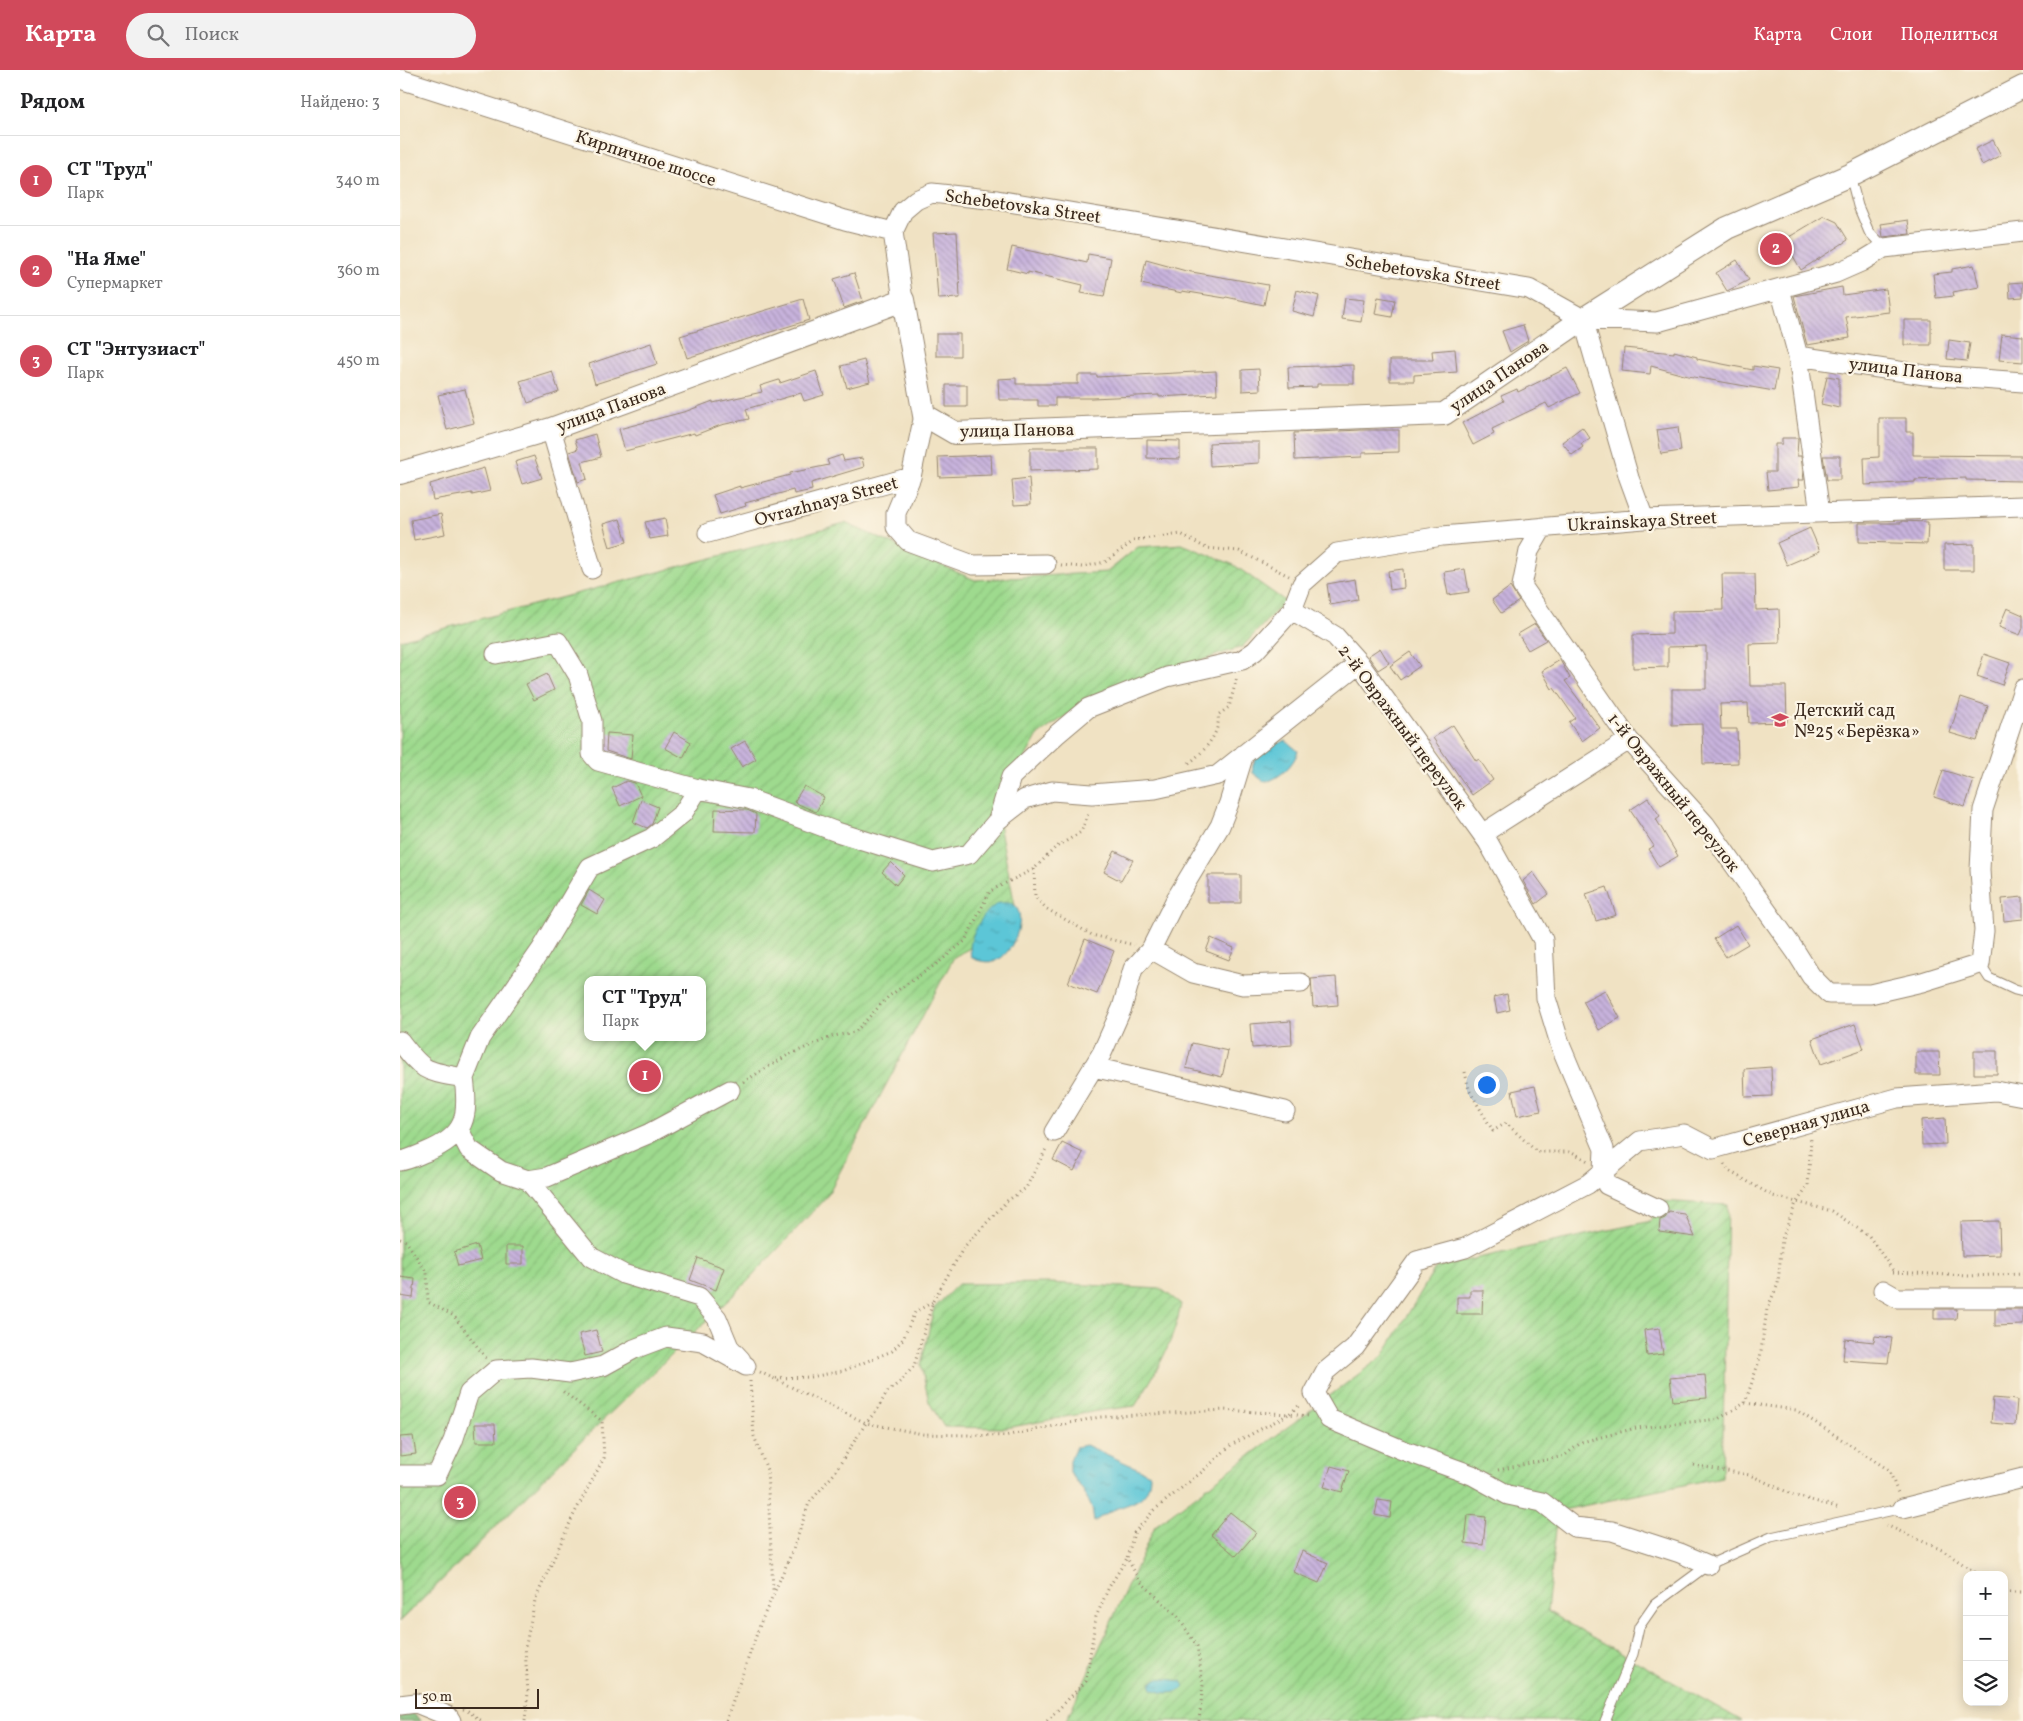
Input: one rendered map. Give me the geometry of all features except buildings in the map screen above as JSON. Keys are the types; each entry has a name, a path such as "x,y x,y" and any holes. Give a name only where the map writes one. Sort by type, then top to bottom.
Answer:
{"street":[{"name":"Кирпичное шоссе","path":"400,79 844,220 893,232"},
{"name":"улица Панова","path":"924,415 955,433 1444,414 1583,319 1726,228 1850,175 2023,88"},
{"name":"Schebetovska Street","path":"893,232 903,211 916,200 932,194 997,200 1529,289 1583,319 1657,322 1836,273 1861,262 1884,248 2023,232"},
{"path":"893,232 924,415"},
{"path":"1780,289 1798,356 1820,513"},
{"name":"улица Панова","path":"400,473 551,429 903,300"},
{"path":"1583,319 1629,478 1644,519"},
{"name":"улица Панова","path":"1798,356 1925,375 2023,382"},
{"name":"Ovrazhnaya Street","path":"708,533 911,477 924,415"},
{"path":"551,429 592,569"},
{"path":"911,477 896,513 896,527 908,541 973,565 1046,564"},
{"name":"Ukrainskaya Street","path":"1292,610 1302,584 1336,553 1442,536 1644,519 2023,506"},
{"name":"1-й Овражный переулок","path":"1543,527 1529,551 1522,586 1629,740 1705,824 1811,976 1829,994 1870,994 1922,982 1980,964"},
{"path":"998,820 1011,777 1088,708 1166,677 1242,660 1255,651 1292,610"},
{"name":"2-й Овражный переулок","path":"1292,610 1335,636 1359,663 1482,834 1543,940 1546,998 1561,1047 1604,1149 1603,1170"},
{"path":"496,654 558,642 578,675 592,721 592,754 598,761 698,789 749,799 837,832 933,862 969,854 998,820 1025,798 1052,791 1092,794 1155,789 1218,775 1359,663"},
{"path":"1980,964 1984,931 1980,870 1983,810 2023,690"},
{"path":"1482,834 1629,740"},
{"path":"1054,1132 1102,1053 1122,1008 1133,969 1151,949 1176,899 1220,826 1244,754"},
{"path":"400,1161 436,1148 459,1130 466,1116 467,1101 464,1078 480,1038 541,950 590,868 652,838 683,814 698,789"},
{"path":"1151,949 1193,973 1243,985 1301,983"},
{"path":"400,1041 415,1062 428,1072 464,1078"},
{"path":"1093,1067 1285,1111"},
{"path":"459,1130 469,1149 501,1170 528,1180 547,1177 648,1134 730,1090"},
{"name":"Северная улица","path":"1713,1149 1897,1098 1996,1092 2023,1096"},
{"path":"1708,1565 1680,1553 1612,1532 1574,1526 1542,1502 1508,1494 1472,1475 1400,1449 1329,1419 1314,1393 1326,1371 1355,1347 1417,1261 1465,1248 1588,1184 1640,1141 1684,1134 1713,1149"},
{"path":"1603,1170 1606,1185 1658,1208"},
{"path":"528,1180 591,1257 622,1274 698,1297 717,1318 729,1347 746,1366"},
{"path":"1883,1290 1897,1298 2023,1298"},
{"path":"400,1475 437,1475 453,1441 469,1393 496,1370 531,1368 570,1373 603,1366 634,1349 666,1337 703,1342 746,1366"},
{"path":"1903,1508 2023,1478"},
{"path":"400,1705 416,1703 448,1716 451,1721"}],"lane":[{"path":"1850,175 1858,206 1869,232 1884,248"},
{"path":"1980,964 1989,978 2023,992"},
{"path":"1605,1721 1632,1654 1639,1627 1655,1604 1708,1565 1771,1537 1903,1508"}],"path":[{"path":"1046,564 1082,567 1105,562 1135,540 1181,534 1206,548 1239,551 1279,570 1302,584"},
{"path":"1183,768 1203,752 1220,723 1218,714 1229,706 1242,660"},
{"path":"730,1090 788,1054 834,1036 855,1032 890,996 938,963 965,941 990,891 1034,868 1054,848 1080,832 1088,814 1092,794"},
{"path":"1034,868 1035,897 1046,909 1092,935 1151,949"},
{"path":"1465,1072 1469,1090 1493,1131 1506,1123 1537,1152 1572,1152 1603,1170"},
{"path":"1745,1403 1760,1358 1767,1309 1778,1284 1782,1239 1796,1203 1808,1186 1813,1120"},
{"path":"726,1721 774,1591 793,1550 809,1502 833,1475 887,1392 901,1381 914,1366 933,1301 964,1247 1007,1200 1026,1188 1054,1132"},
{"path":"1713,1149 1729,1171 1773,1196 1832,1211 1869,1236 1894,1272"},
{"path":"400,1238 406,1241 427,1273 428,1302 454,1316 496,1370"},
{"path":"1883,1290 1880,1279 1894,1272 1969,1276 2023,1274"},
{"path":"776,1378 811,1377 843,1371 892,1351 903,1339 915,1312 933,1301"},
{"path":"746,1366 776,1378 866,1423 924,1434 1004,1436 1100,1417 1224,1410 1289,1414 1329,1419"},
{"path":"746,1366 752,1389 754,1436 767,1470 774,1591"},
{"path":"525,1721 528,1693 525,1649 535,1600 573,1516 604,1458 602,1421 558,1388"},
{"path":"1047,1721 1086,1681 1096,1617 1109,1587 1127,1558 1134,1533 1154,1510 1231,1445 1289,1414 1314,1393"},
{"path":"1472,1475 1564,1456 1582,1442 1636,1428 1718,1418 1745,1403 1796,1410 1889,1470 1903,1508"},
{"path":"1693,1464 1750,1475 1796,1496 1867,1517 1942,1550 1973,1571"},
{"path":"1127,1558 1140,1581 1178,1618 1197,1646 1203,1686 1199,1721"},
{"path":"2008,1592 2023,1592"}],"green space":[{"path":"845,523 975,580 1107,572 1138,547 1182,544 1234,565 1285,601 1242,647 1097,694 1038,735 996,809 1018,921 954,957 827,1196 746,1283 602,1421 400,1622 400,640"},
{"path":"1659,1201 1728,1205 1722,1477 1558,1511 1547,1611 1742,1721 1066,1721 1155,1526 1383,1356 1436,1267 1651,1221"},
{"path":"1050,1283 1161,1289 1181,1304 1169,1344 1135,1406 1006,1428 944,1427 929,1402 921,1365 934,1308 958,1284"},
{"path":"412,1713 422,1721 400,1721 400,1717"}],"water":[{"path":"1286,741 1298,751 1296,756 1281,775 1265,782 1253,773 1255,761 1266,749"},
{"path":"999,903 1012,904 1018,911 1020,918 1019,927 1012,945 1001,958 995,961 989,962 972,958 970,951 976,927 987,912"},
{"path":"1086,1445 1150,1474 1147,1491 1143,1496 1132,1503 1109,1512 1094,1522 1092,1508 1084,1492 1070,1472 1070,1460 1076,1447"},
{"path":"1158,1678 1182,1681 1185,1687 1169,1693 1152,1689 1150,1684"}],"place":[{"name":"\"На Яме\"","path":"1776,249"},
{"name":"Детский сад №25 «Берёзка»","path":"1780,720"},
{"name":"СТ \"Труд\"","path":"645,1076"},
{"name":"СТ \"Энтузиаст\"","path":"460,1502"}]}
